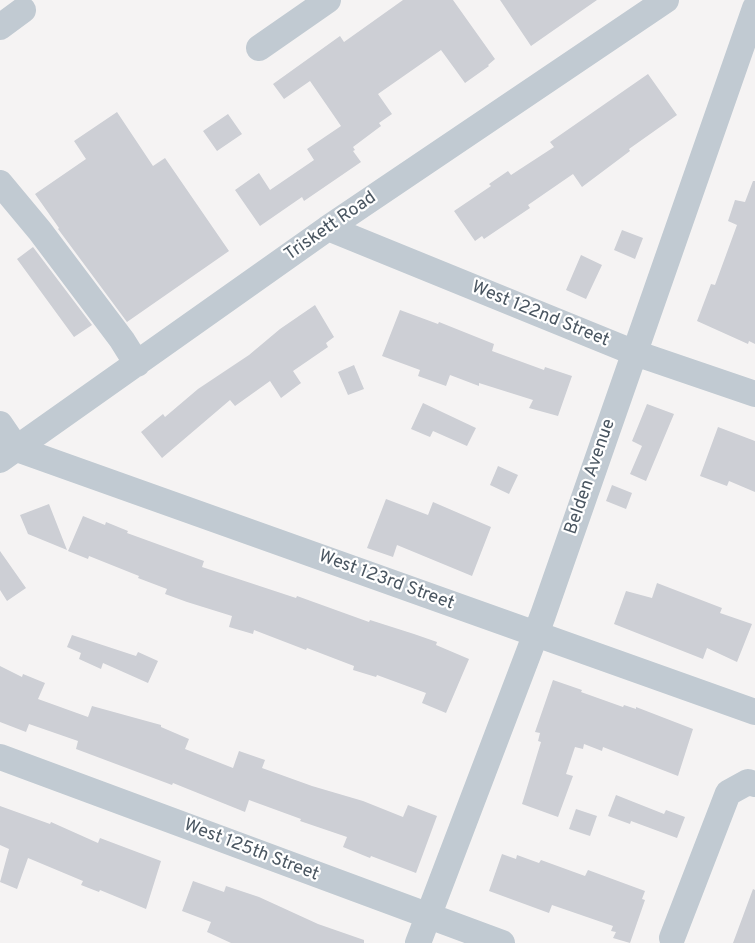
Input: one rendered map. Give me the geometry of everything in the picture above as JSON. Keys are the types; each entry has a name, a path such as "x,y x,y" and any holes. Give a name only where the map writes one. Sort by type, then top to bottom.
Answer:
{"street":[{"path":"259,48 328,0"},
{"name":"Triskett Road","path":"8,455 328,228 666,0"},
{"name":"Belden Avenue","path":"418,943 536,635 755,8"},
{"path":"0,27 23,10"},
{"path":"0,183 122,340 137,364"},
{"name":"West 122nd Street","path":"328,228 635,354 755,394"},
{"path":"0,424 8,455"},
{"name":"West 123rd Street","path":"8,455 755,712"},
{"name":"West 125th Street","path":"0,757 502,943"},
{"path":"672,938 728,793 748,782 755,784"}],"building":[{"path":"403,0 453,0 495,59 465,83 441,50 378,94 392,114 379,123 381,126 353,147 355,150 353,151 361,162 304,201 302,197 260,226 235,190 259,173 270,190 314,160 307,149 341,126 310,81 284,99 273,84 340,36 344,42"},
{"path":"500,0 597,0 531,46"},
{"path":"648,74 677,115 629,149 630,151 582,187 573,174 528,205 530,208 484,239 482,236 475,241 454,211 491,186 489,184 508,171 511,175 554,147 550,142"},
{"path":"117,112 153,166 165,158 229,251 127,322 35,194 86,159 74,141"},
{"path":"228,114 242,134 217,151 203,131"},
{"path":"753,181 755,181 755,344 749,341 748,344 697,321 711,284 715,285 737,225 728,221 735,200 745,202"},
{"path":"622,230 643,238 635,259 614,250"},
{"path":"33,247 92,325 74,337 17,259"},
{"path":"581,255 602,265 586,299 566,290"},
{"path":"315,305 334,337 326,343 328,347 293,371 301,383 281,398 270,381 235,406 230,400 162,458 141,432 163,414 165,417 198,389 249,355 280,329"},
{"path":"400,310 438,324 439,322 494,344 492,351 544,370 545,367 572,376 558,416 529,408 533,400 479,383 479,386 450,375 446,386 418,376 420,370 382,356"},
{"path":"354,365 364,389 348,395 338,372"},
{"path":"423,403 476,428 467,446 433,431 430,437 411,429"},
{"path":"647,404 674,414 646,481 630,474 642,446 632,441"},
{"path":"718,427 755,441 755,492 729,481 727,486 700,476"},
{"path":"498,466 518,475 509,494 490,485"},
{"path":"612,485 632,493 626,509 606,501"},
{"path":"386,499 428,515 433,502 491,527 472,576 397,545 393,557 367,548"},
{"path":"49,504 67,550 28,534 20,515"},
{"path":"83,516 105,525 106,522 128,531 127,533 204,561 202,567 296,598 297,596 369,622 370,620 414,634 437,642 436,645 469,659 446,713 422,703 426,693 377,675 376,677 353,670 354,666 254,630 253,634 229,627 232,616 165,594 167,589 138,578 139,576 89,556 88,559 68,551"},
{"path":"0,551 26,588 7,601 0,590"},
{"path":"657,583 722,608 720,613 752,624 737,662 707,648 703,659 614,624 626,591 652,598"},
{"path":"72,635 136,656 138,652 158,661 148,683 103,663 101,669 79,659 81,653 67,647"},
{"path":"0,666 22,677 23,674 45,683 38,699 88,717 92,706 161,725 189,739 185,749 233,768 239,751 265,760 262,768 363,801 403,817 408,805 437,816 416,873 343,847 347,837 249,800 245,812 173,783 172,785 76,749 78,741 29,724 26,732 0,722"},
{"path":"553,680 623,707 624,705 636,709 636,707 693,729 678,776 603,747 602,751 584,744 583,749 575,747 566,774 573,776 558,817 522,804 541,742 538,741 540,733 535,732"},
{"path":"616,795 664,814 666,810 685,817 677,838 631,821 630,824 608,816"},
{"path":"0,806 50,824 51,822 98,843 100,838 161,861 146,909 100,890 99,892 81,885 83,881 28,858 17,889 0,882 9,849 0,845"},
{"path":"576,809 597,816 590,836 569,829"},
{"path":"502,854 516,859 517,855 539,863 541,860 585,876 588,870 645,891 642,899 645,900 630,943 613,938 616,932 611,931 613,926 552,905 549,913 489,891"},
{"path":"193,881 224,892 226,886 259,897 318,924 364,940 364,943 231,943 207,932 211,922 182,911"},
{"path":"753,889 755,890 755,943 733,943"}]}
